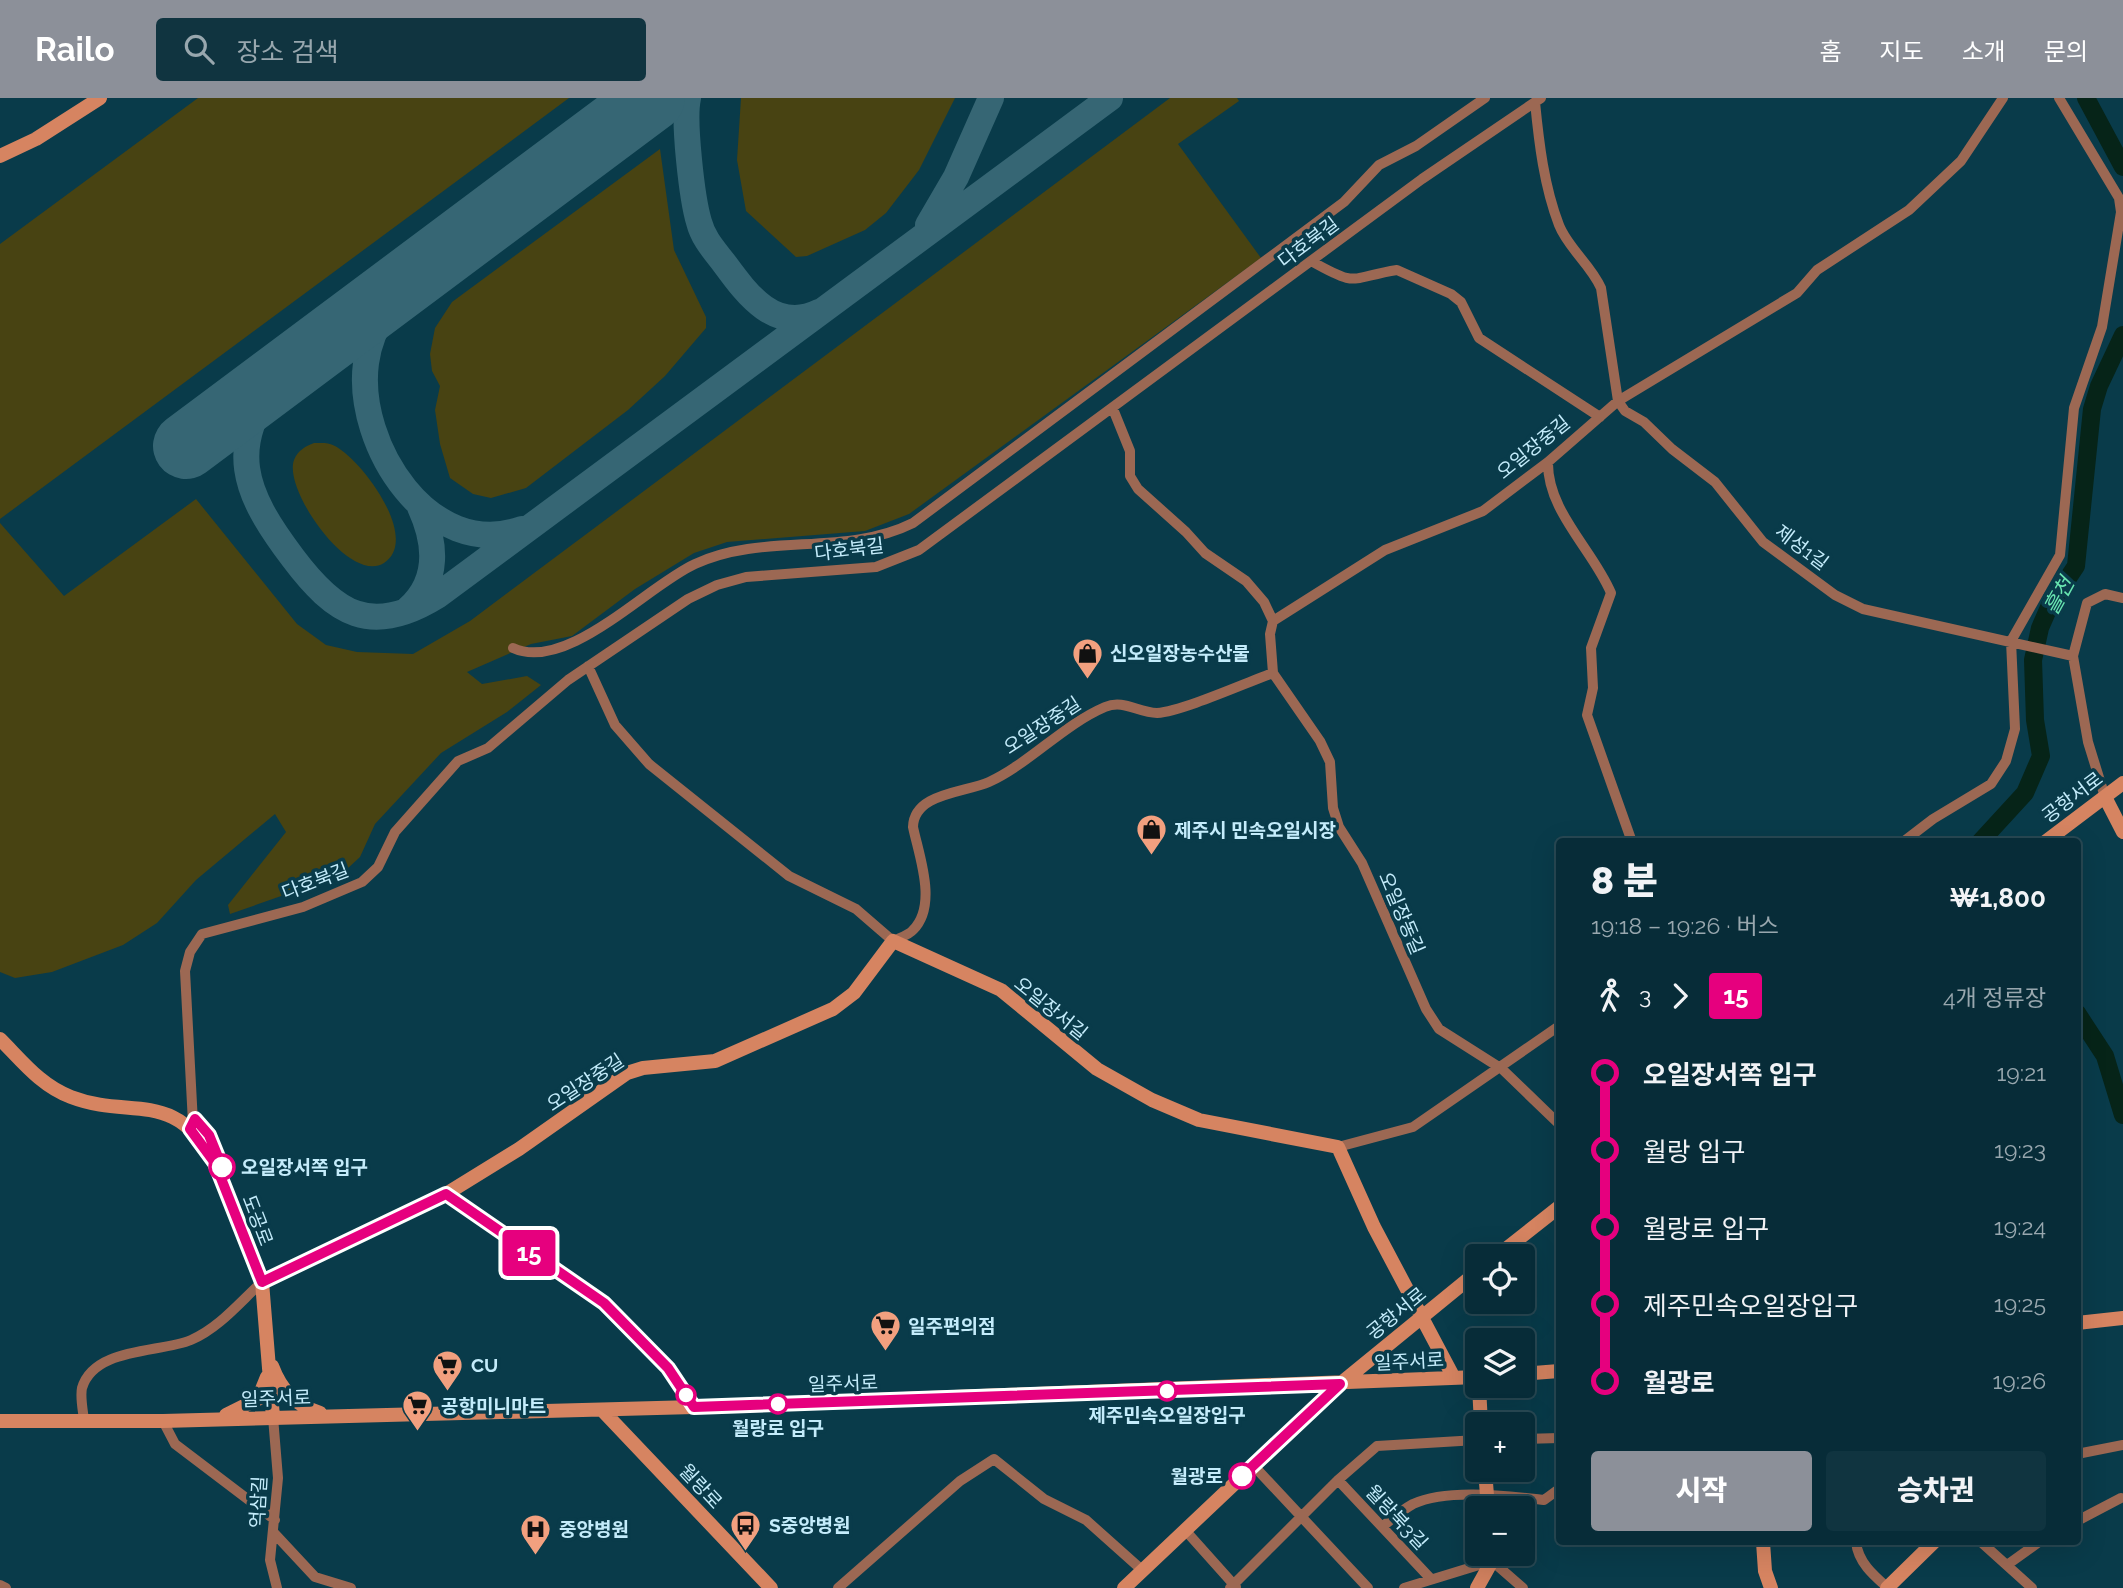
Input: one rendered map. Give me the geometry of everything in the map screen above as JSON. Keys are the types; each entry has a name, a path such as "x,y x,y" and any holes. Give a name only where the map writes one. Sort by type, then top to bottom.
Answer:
{"street":[{"path":"0,156 36,139 100,98"},
{"path":"513,648 521,652 545,650 580,639 677,574 712,558 754,550 860,541 877,538 913,523 1338,207 1380,165 1416,146 1485,98"},
{"name":"오일장중길","path":"1273,621 1385,550 1483,512 1548,462 1618,401 1797,293 1817,271 1909,210 1967,155 2003,98"},
{"path":"1908,838 1933,819 1992,784 2006,761 2015,729 2011,641 2060,555 2074,408 2102,327 2121,212 2114,190 2059,98"},
{"path":"1538,100 1539,149 1560,227 1594,273 1601,288 1618,401"},
{"name":"다호북길","path":"192,1124 185,971 190,952 202,934 303,907 362,883 378,867 395,832 458,761 488,748 588,666 688,599 717,585 746,577 876,567 919,550 1422,179 1538,100"},
{"path":"1311,261 1344,280 1360,281 1397,270 1451,294 1461,302 1479,338 1600,417"},
{"name":"제성1길","path":"1618,401 1625,411 1644,422 1672,449 1715,481 1755,535 1845,601 1863,609 2073,656"},
{"path":"1113,409 1130,451 1130,476 1138,489 1205,553 1246,581 1264,603 1273,621 1270,634 1273,673"},
{"path":"1548,462 1548,481 1558,505 1604,576 1611,593 1591,648 1593,688 1587,715 1631,838"},
{"path":"2123,598 2105,594 2087,603 2073,656 2088,742 2105,797 2123,832"},
{"name":"오일장서길","path":"588,666 615,725 649,764 789,876 856,909 893,941 1001,990 1097,1069 1153,1100 1199,1121 1338,1147"},
{"name":"오일장중길","path":"262,1282 446,1194 519,1149 627,1073 643,1068 715,1061 833,1009 854,993 893,941 913,930 924,904 925,890 913,827 913,820 921,806 991,781 1104,707 1114,704 1156,713 1168,711 1273,673"},
{"name":"오일장동길","path":"1273,673 1320,741 1330,762 1333,808 1339,827 1362,863 1426,1009 1439,1029 1502,1069 1556,1121"},
{"name":"공항서로","path":"2050,838 2123,783"},
{"path":"1454,1378 1374,1227 1338,1147 1413,1127 1502,1069 1556,1028"},
{"name":"도공로","path":"0,1039 42,1082 60,1093 80,1100 155,1110 192,1124 210,1153 262,1282 273,1417"},
{"path":"446,1194 604,1303 668,1368 694,1407"},
{"path":"1512,1244 1556,1209"},
{"path":"84,1420 82,1388 92,1372 108,1361 194,1339 219,1322 262,1282"},
{"name":"공항서로","path":"1340,1384 1465,1282"},
{"path":"2081,1323 2119,1318"},
{"path":"267,1351 276,1377 296,1403 321,1413 340,1414"},
{"path":"203,1420 230,1413 258,1399 267,1379 267,1351"},
{"path":"1535,1373 1556,1371"},
{"name":"일주서로","path":"0,1421 163,1421 340,1414 602,1410 1465,1378"},
{"path":"1124,1588 1340,1384"},
{"name":"월랑로","path":"602,1410 771,1588"},
{"name":"억삼길","path":"273,1417 278,1478 270,1560 277,1588"},
{"path":"163,1421 176,1444 275,1520"},
{"path":"1535,1439 1556,1438"},
{"name":"월랑북3길","path":"1234,1587 1338,1480 1377,1446 1465,1441"},
{"path":"2081,1453 2123,1445"},
{"path":"838,1588 960,1481 993,1459 1034,1493 1086,1520 1142,1570"},
{"path":"1253,1465 1368,1588"},
{"name":"월랑북3길","path":"1338,1480 1430,1578"},
{"path":"1486,1482 1487,1496"},
{"path":"1382,1527 1402,1511 1425,1500 1487,1493 1544,1500 1556,1491"},
{"path":"2081,1519 2121,1498"},
{"path":"1185,1530 1234,1587"},
{"path":"274,1533 316,1577 351,1588"},
{"path":"1763,1545 1765,1571 1771,1588"},
{"path":"1856,1545 1857,1552 1867,1570 1887,1588 1931,1545"},
{"path":"1984,1545 2032,1588"},
{"path":"2007,1565 2035,1545"},
{"name":"월랑북3길","path":"1404,1588 1467,1566"},
{"path":"1477,1588 1488,1566"},
{"path":"1500,1566 1522,1588"},
{"path":"0,1585 6,1588"}],"shaded area":[{"path":"198,98 569,98 0,519 0,244"},
{"path":"741,98 955,98 919,170 886,213 865,230 807,256 796,257 746,211 737,160"},
{"path":"1170,98 1237,98 1239,101 1178,144 1261,258 909,514 865,531 727,542 694,553 635,589 572,636 531,644 467,672 482,684 527,676 541,685 507,712 441,753 375,824 360,857 347,869 327,880 230,914 228,905 286,832 275,814 196,880 157,923 123,945 52,972 15,978 0,972 0,523 64,596 196,499 297,624 326,645 357,652 413,654 470,621"},
{"path":"660,149 674,250 706,317 706,328 665,376 628,410 526,488 491,498 473,494 450,478 440,444 435,410 440,386 432,371 430,354 435,328 452,302"},
{"path":"314,443 332,445 346,454 384,501 396,537 394,552 384,563 370,566 354,560 337,548 308,511 293,474 294,460 300,451"}],"waterway":[{"name":"흘천","path":"2086,98 2123,167"},
{"name":"흘천","path":"1984,838 2025,793 2041,756 2035,720 2033,660 2040,628 2050,605 2076,566 2092,409 2099,386 2123,335"},
{"name":"흘천","path":"2081,1019 2105,1056 2123,1115"}],"taxiway":[{"path":"688,98 687,141 691,178 696,211 706,239 742,286 763,307 789,318 819,312"},
{"path":"928,225 956,177 991,98"},
{"path":"280,376 263,401 252,425 247,447 247,469 252,490 262,512 293,558 324,593 340,605 356,613 374,617 393,615 414,608 437,596 1110,98"},
{"path":"426,265 387,309 373,334 366,363 366,395 373,428 386,460 405,489 429,513 457,529 488,535 522,529"},
{"path":"408,609 426,586 432,561 432,547 420,507"}],"runway":[{"path":"186,446 652,98"}],"bus line":[{"name":"15","path":"222,1167 209,1135 195,1119 190,1129 215,1163 262,1282 446,1194 604,1303 668,1368 694,1407 1340,1384 1242,1476"}],"place":[{"name":"신오일장농수산물","path":"1087,680"},
{"name":"제주시 민속오일시장","path":"1151,857"},
{"name":"오일장서쪽 입구","path":"222,1167"},
{"name":"일주편의점","path":"885,1353"},
{"name":"제주민속오일장입구","path":"1167,1391"},
{"name":"CU","path":"448,1392"},
{"name":"월랑로 입구","path":"778,1404"},
{"name":"공항미니마트","path":"418,1433"},
{"name":"월광로","path":"1242,1476"},
{"name":"S중앙병원","path":"746,1552"},
{"name":"중앙병원","path":"536,1556"}]}
